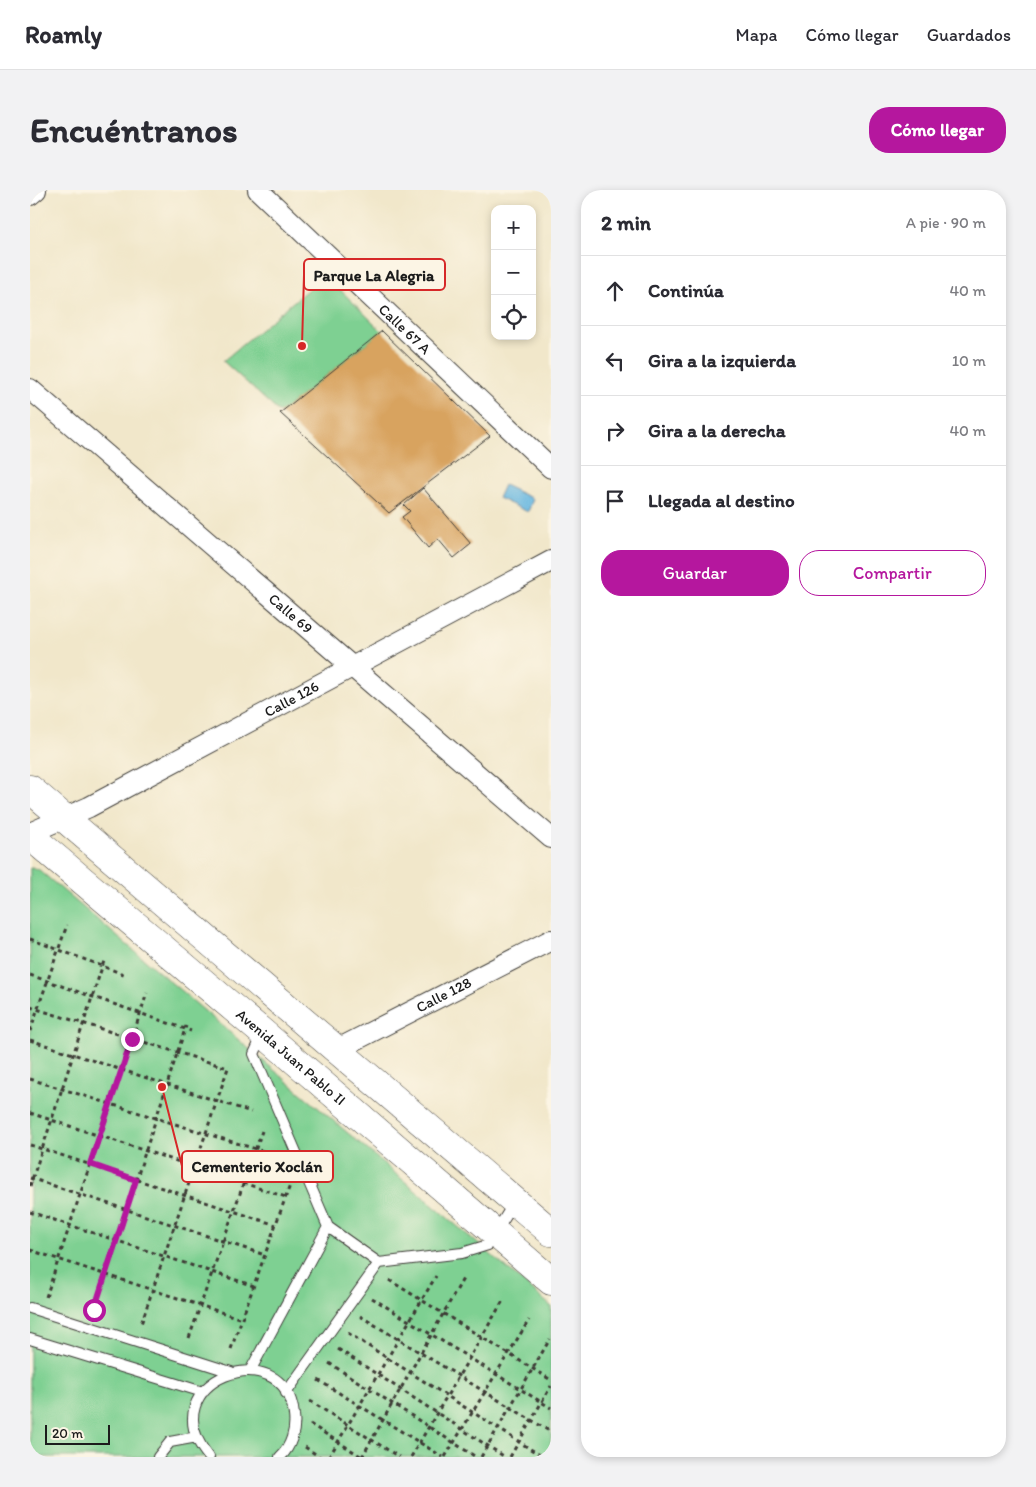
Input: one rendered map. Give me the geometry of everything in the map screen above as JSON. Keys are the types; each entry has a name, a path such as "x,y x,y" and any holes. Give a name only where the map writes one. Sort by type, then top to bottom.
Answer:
{"main road":[{"path":"30,789 551,1232"},
{"name":"Avenida Juan Pablo II","path":"30,834 551,1280"}],"street":[{"path":"30,195 36,190"},
{"name":"Calle 67 A","path":"258,190 551,468"},
{"name":"Calle 69","path":"30,389 551,838"},
{"name":"Calle 126","path":"30,834 88,807 551,561"},
{"name":"Calle 128","path":"336,1050 551,940"}],"lane":[{"path":"264,1033 254,1054 328,1227 379,1263 462,1253 488,1245 515,1202"},
{"path":"250,1371 328,1227"},
{"path":"286,1393 379,1263"},
{"path":"30,1308 231,1372 250,1371 264,1375 277,1382 286,1393 293,1408 295,1425 291,1441 280,1457"},
{"path":"30,1339 203,1392"},
{"path":"209,1457 199,1452 194,1424 195,1410 203,1392 218,1378 231,1372"},
{"path":"158,1457 170,1442 197,1437"}],"path":[{"path":"30,1031 67,925"},
{"path":"30,939 126,975"},
{"path":"30,1186 105,958"},
{"path":"30,974 192,1031"},
{"path":"46,1296 147,993"},
{"path":"30,1007 228,1068 141,1324"},
{"path":"94,1310 186,1028"},
{"path":"30,1040 251,1112"},
{"path":"30,1079 274,1155"},
{"path":"30,1113 286,1197"},
{"path":"188,1338 262,1131"},
{"path":"30,1145 276,1225"},
{"path":"31,1179 265,1255"},
{"path":"231,1350 290,1185"},
{"path":"30,1212 254,1286"},
{"path":"30,1250 242,1319"},
{"path":"329,1457 436,1276"},
{"path":"310,1424 362,1457 464,1277"},
{"path":"389,1280 551,1380"},
{"path":"372,1298 551,1408"},
{"path":"411,1457 504,1299"},
{"path":"359,1315 551,1432"},
{"path":"318,1380 444,1457 529,1320"},
{"path":"348,1333 543,1457"},
{"path":"481,1457 550,1339"},
{"path":"338,1349 506,1457"},
{"path":"329,1363 476,1457"},
{"path":"510,1457 551,1386"},
{"path":"310,1401 399,1457"},
{"path":"305,1447 320,1457"},
{"path":"548,1457 551,1452"}],"green space":[{"path":"325,275 382,331 280,413 223,361"},
{"path":"30,868 38,869 551,1306 551,1457 30,1457"}],"water":[{"path":"504,485 533,499 528,512 498,498"}],"building":[{"path":"382,331 490,436 389,513 280,413"},
{"path":"423,488 471,544 454,558 438,539 428,548 402,517 410,511 404,505"}],"place":[{"name":"Parque La Alegria","path":"302,346"},
{"name":"Cementerio Xoclán","path":"162,1087"}],"route":[{"path":"94,1310 136,1180 90,1164 132,1039"}]}
